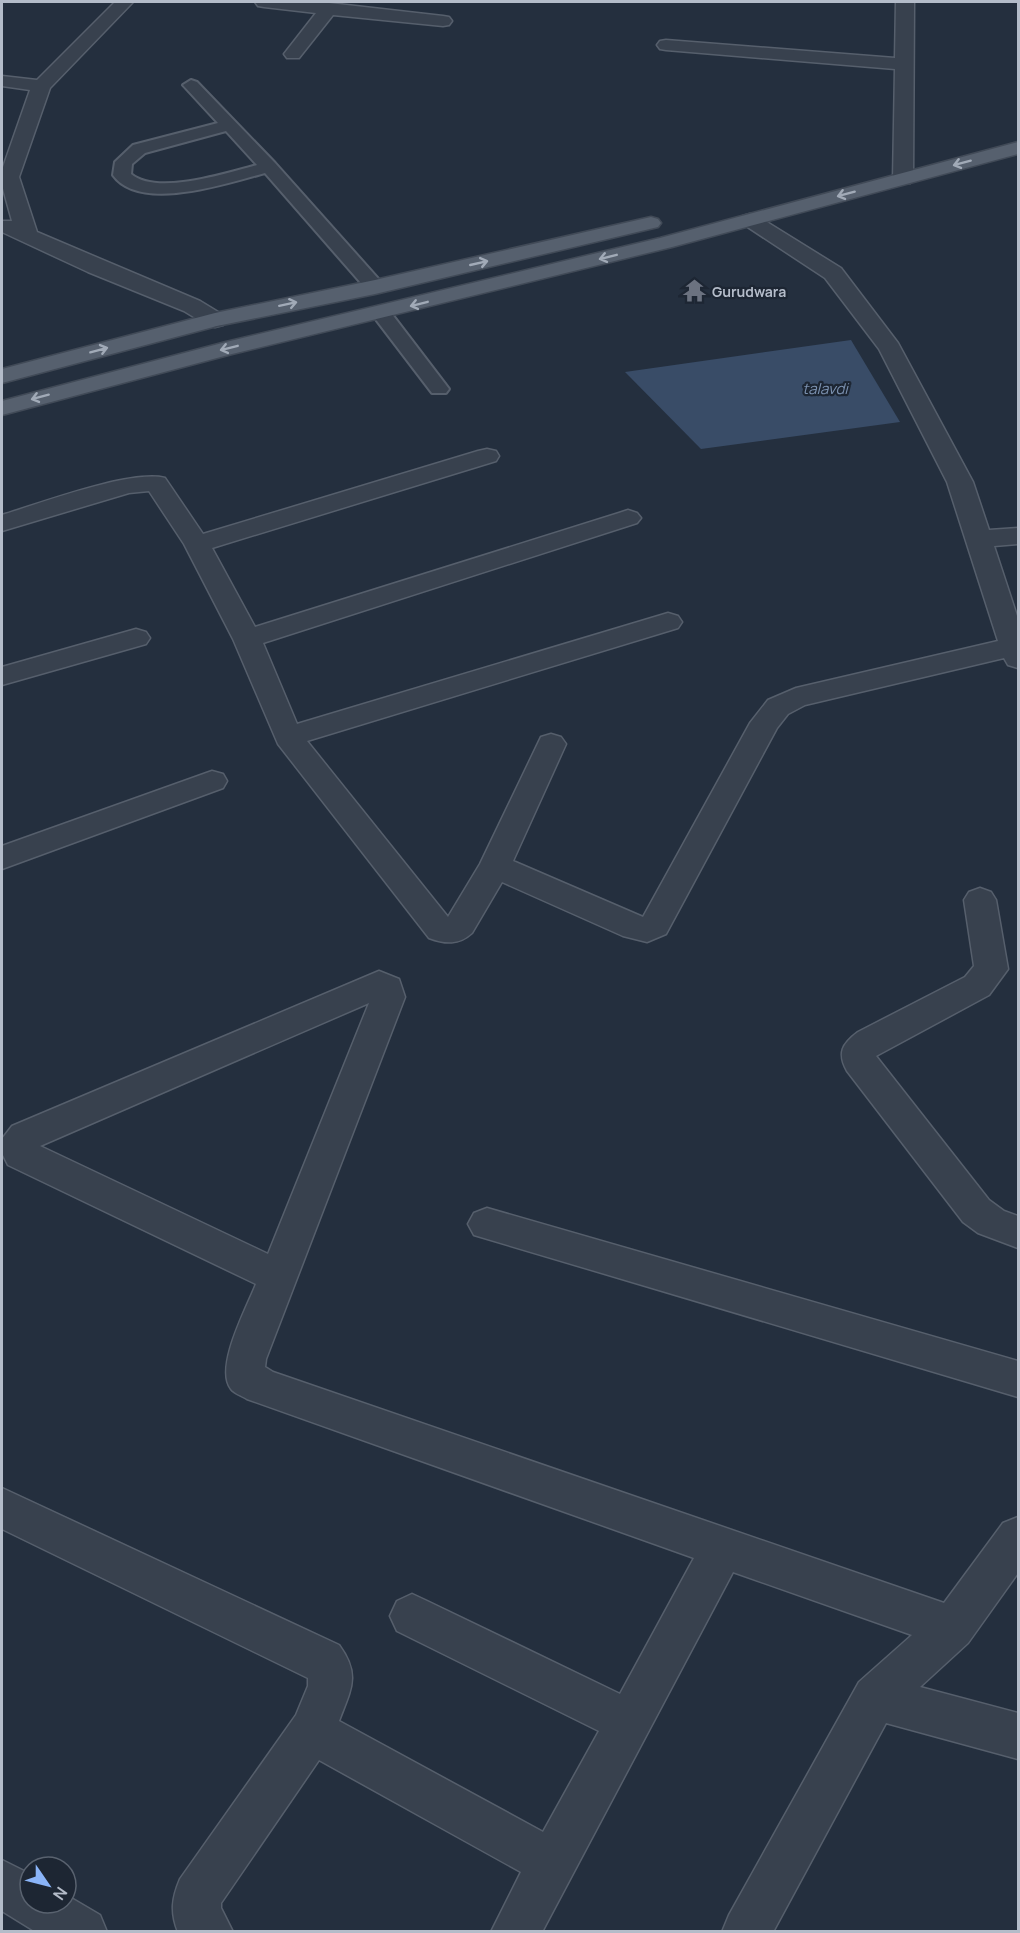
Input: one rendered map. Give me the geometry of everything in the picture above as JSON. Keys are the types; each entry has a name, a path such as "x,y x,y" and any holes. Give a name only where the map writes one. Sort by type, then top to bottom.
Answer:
{"main road":[{"path":"961,143 1018,145"},
{"path":"2,408 226,349 381,313 750,220 1018,145"},
{"path":"880,163 926,151"},
{"path":"2,376 215,320 375,287 664,220"}],"street":[{"path":"27,235 5,176 41,86 124,2"},
{"path":"264,2 305,4 442,21"},
{"path":"903,179 905,2"},
{"path":"293,54 329,8"},
{"path":"666,45 903,63"},
{"path":"2,89 41,86"},
{"path":"495,866 634,927 647,930 655,925 765,723 778,707 796,698 1016,653 960,482 890,348 833,273 750,220"},
{"path":"2,224 192,306 215,320"},
{"path":"197,544 487,456"},
{"path":"2,523 127,486 156,483 197,544 247,639 288,737 440,929 446,932 455,931 461,924 495,866 551,744"},
{"path":"247,639 628,518"},
{"path":"978,539 1018,536"},
{"path":"288,737 668,621"},
{"path":"2,676 136,638"},
{"path":"2,858 212,781"},
{"path":"980,900 991,969 987,977 977,986 870,1042 858,1051 859,1060 976,1211 991,1222 1018,1232"},
{"path":"279,1277 21,1154 16,1146 25,1137 379,984 387,987 388,997 279,1277 246,1359 245,1376 261,1386 953,1628"},
{"path":"487,1224 1018,1379"},
{"path":"2,1508 323,1661 331,1672 330,1686 312,1731 198,1896 196,1916 209,1932"},
{"path":"746,1932 875,1698 953,1628 1018,1538"},
{"path":"515,1932 723,1548"},
{"path":"412,1616 629,1722"},
{"path":"875,1698 1018,1736"},
{"path":"312,1731 552,1863"},
{"path":"2,1884 18,1894"},
{"path":"54,1915 83,1932"}],"lane":[{"path":"191,84 269,167 375,287"},
{"path":"229,125 139,149 124,162 122,175 124,179 132,183 162,190 269,167"},
{"path":"381,313 439,389"}],"water":[{"name":"talavdi","path":"851,340 900,422 701,449 625,372"}],"place":[{"name":"Gurudwara","path":"694,291"}]}
